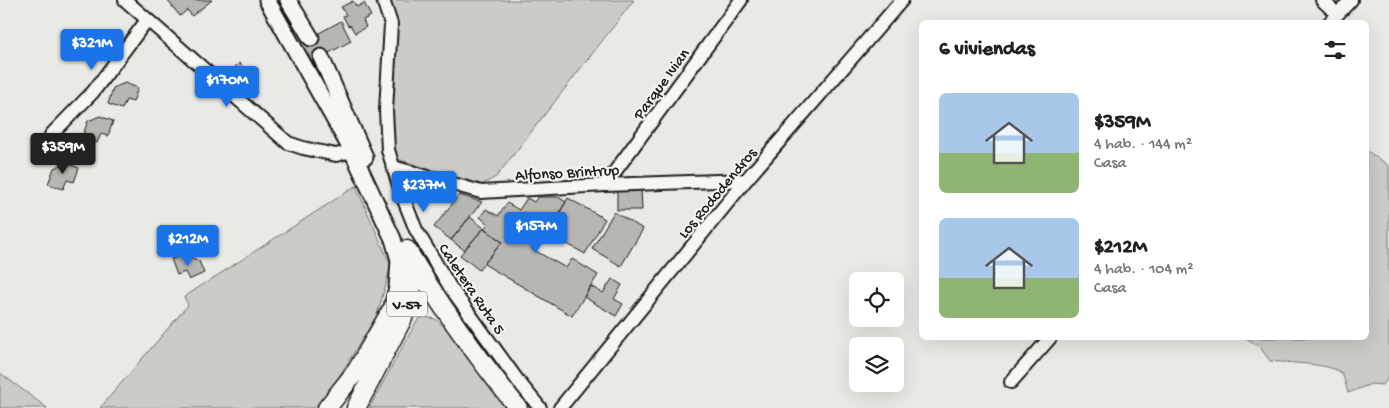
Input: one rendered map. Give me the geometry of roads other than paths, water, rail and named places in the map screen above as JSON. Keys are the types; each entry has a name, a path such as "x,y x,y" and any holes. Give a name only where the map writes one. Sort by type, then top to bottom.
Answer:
{"highway":[{"name":"V-57","path":"356,408 403,318 413,283 407,250"},
{"path":"407,250 427,285 470,346 518,408"},
{"name":"V-57","path":"385,354 391,311"},
{"path":"327,408 357,370 391,311"}],"main road":[{"name":"V-57","path":"267,0 352,151 393,239 399,260 397,288 391,311"},
{"path":"288,0 311,38"},
{"name":"V-57","path":"321,57 407,250"}],"street":[{"path":"124,0 288,143 336,155 352,151"},
{"name":"Caletera Ruta 5","path":"383,0 391,24 386,110 388,150 402,195 416,230 450,287 540,408"},
{"name":"Parque Ivian","path":"605,185 741,0"},
{"name":"Los Rododendros","path":"560,408 746,180 902,0"},
{"path":"1322,0 1334,18 1351,0"},
{"path":"51,135 93,92 147,20"},
{"name":"Alfonso Brintrup","path":"393,167 481,192 746,180"},
{"path":"1011,382 1048,340"}]}
